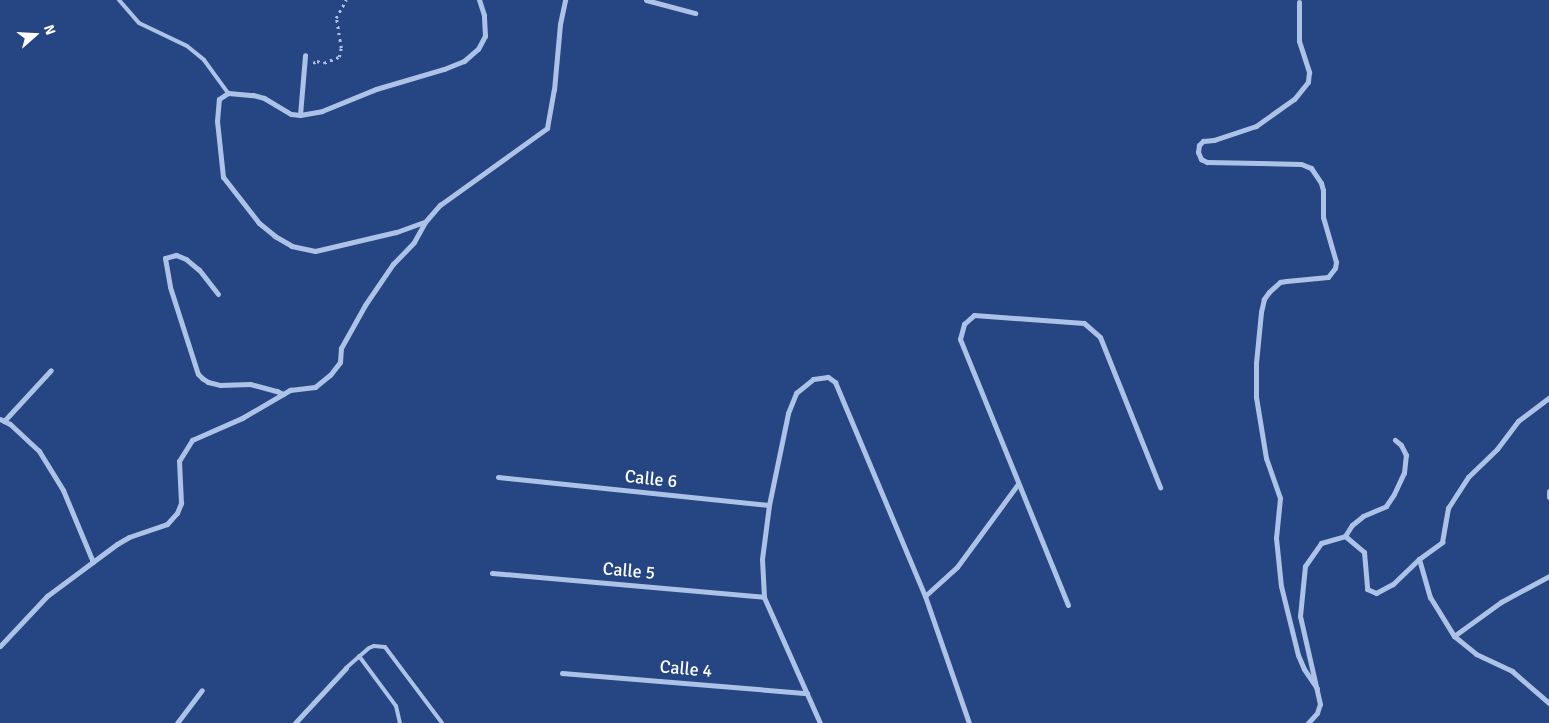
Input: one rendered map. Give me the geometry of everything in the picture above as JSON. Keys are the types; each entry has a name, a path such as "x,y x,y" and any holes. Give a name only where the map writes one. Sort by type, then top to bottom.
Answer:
{"street":[{"path":"425,222 396,232 315,250 292,246 274,236 259,223 223,177 217,121 219,99 228,93 264,98 291,114 300,115 322,111 376,89 464,61 478,49 485,36 484,15 480,0"},
{"path":"0,646 47,596 93,562 130,536 167,524 177,513 180,502 179,461 182,453 192,440 242,418 294,389 312,388 330,375 340,362 341,348 365,305 394,264 414,242 425,222 440,205 547,128 554,90 560,24 565,0"},
{"path":"646,0 696,13"},
{"path":"1299,2 1299,40 1309,72 1308,82 1294,98 1256,126 1203,142 1199,145 1198,152 1201,159 1207,162 1301,164 1311,168 1321,183 1323,190 1323,217 1336,262 1335,268 1328,276 1280,282 1264,298 1256,363 1256,397 1266,458 1280,498 1276,538 1281,586 1296,648 1304,669 1317,688"},
{"path":"300,115 306,55"},
{"path":"218,294 199,270 186,259 176,255 165,258 170,287 198,374 208,382 220,385 250,384 283,394"},
{"path":"1068,605 960,339 964,324 974,315 1084,323 1100,337 1160,487"},
{"path":"51,370 2,420 39,451 64,490 93,562"},
{"path":"820,723 764,597 762,559 769,505 791,402 796,393 808,382 828,377 835,382 925,596 969,723"},
{"path":"1345,536 1364,552 1367,589 1376,593 1393,584 1419,559 1442,542 1448,508 1468,477 1497,449 1518,421 1549,398"},
{"path":"1308,723 1319,710 1317,688 1300,616 1305,566 1321,543 1345,536 1352,525 1363,516 1386,506 1404,473 1406,455 1401,445 1395,440"},
{"name":"Calle 6","path":"498,477 769,505"},
{"path":"925,596 957,567 1018,484"},
{"path":"1549,491 1549,497"},
{"path":"1419,559 1430,597 1454,636 1476,654 1512,671 1549,703"},
{"name":"Calle 5","path":"492,573 764,597"},
{"path":"1454,636 1501,602 1549,576"},
{"path":"295,723 346,668"},
{"name":"Calle 4","path":"562,673 807,693"},
{"path":"177,723 202,690"}],"lane":[{"path":"119,0 139,23 187,46 204,60 228,93"},
{"path":"346,668 374,646 385,647 442,723"},
{"path":"359,656 396,706 400,723"}],"path":[{"path":"304,66 317,61 324,63 339,57 342,48 336,18 346,0"}]}
